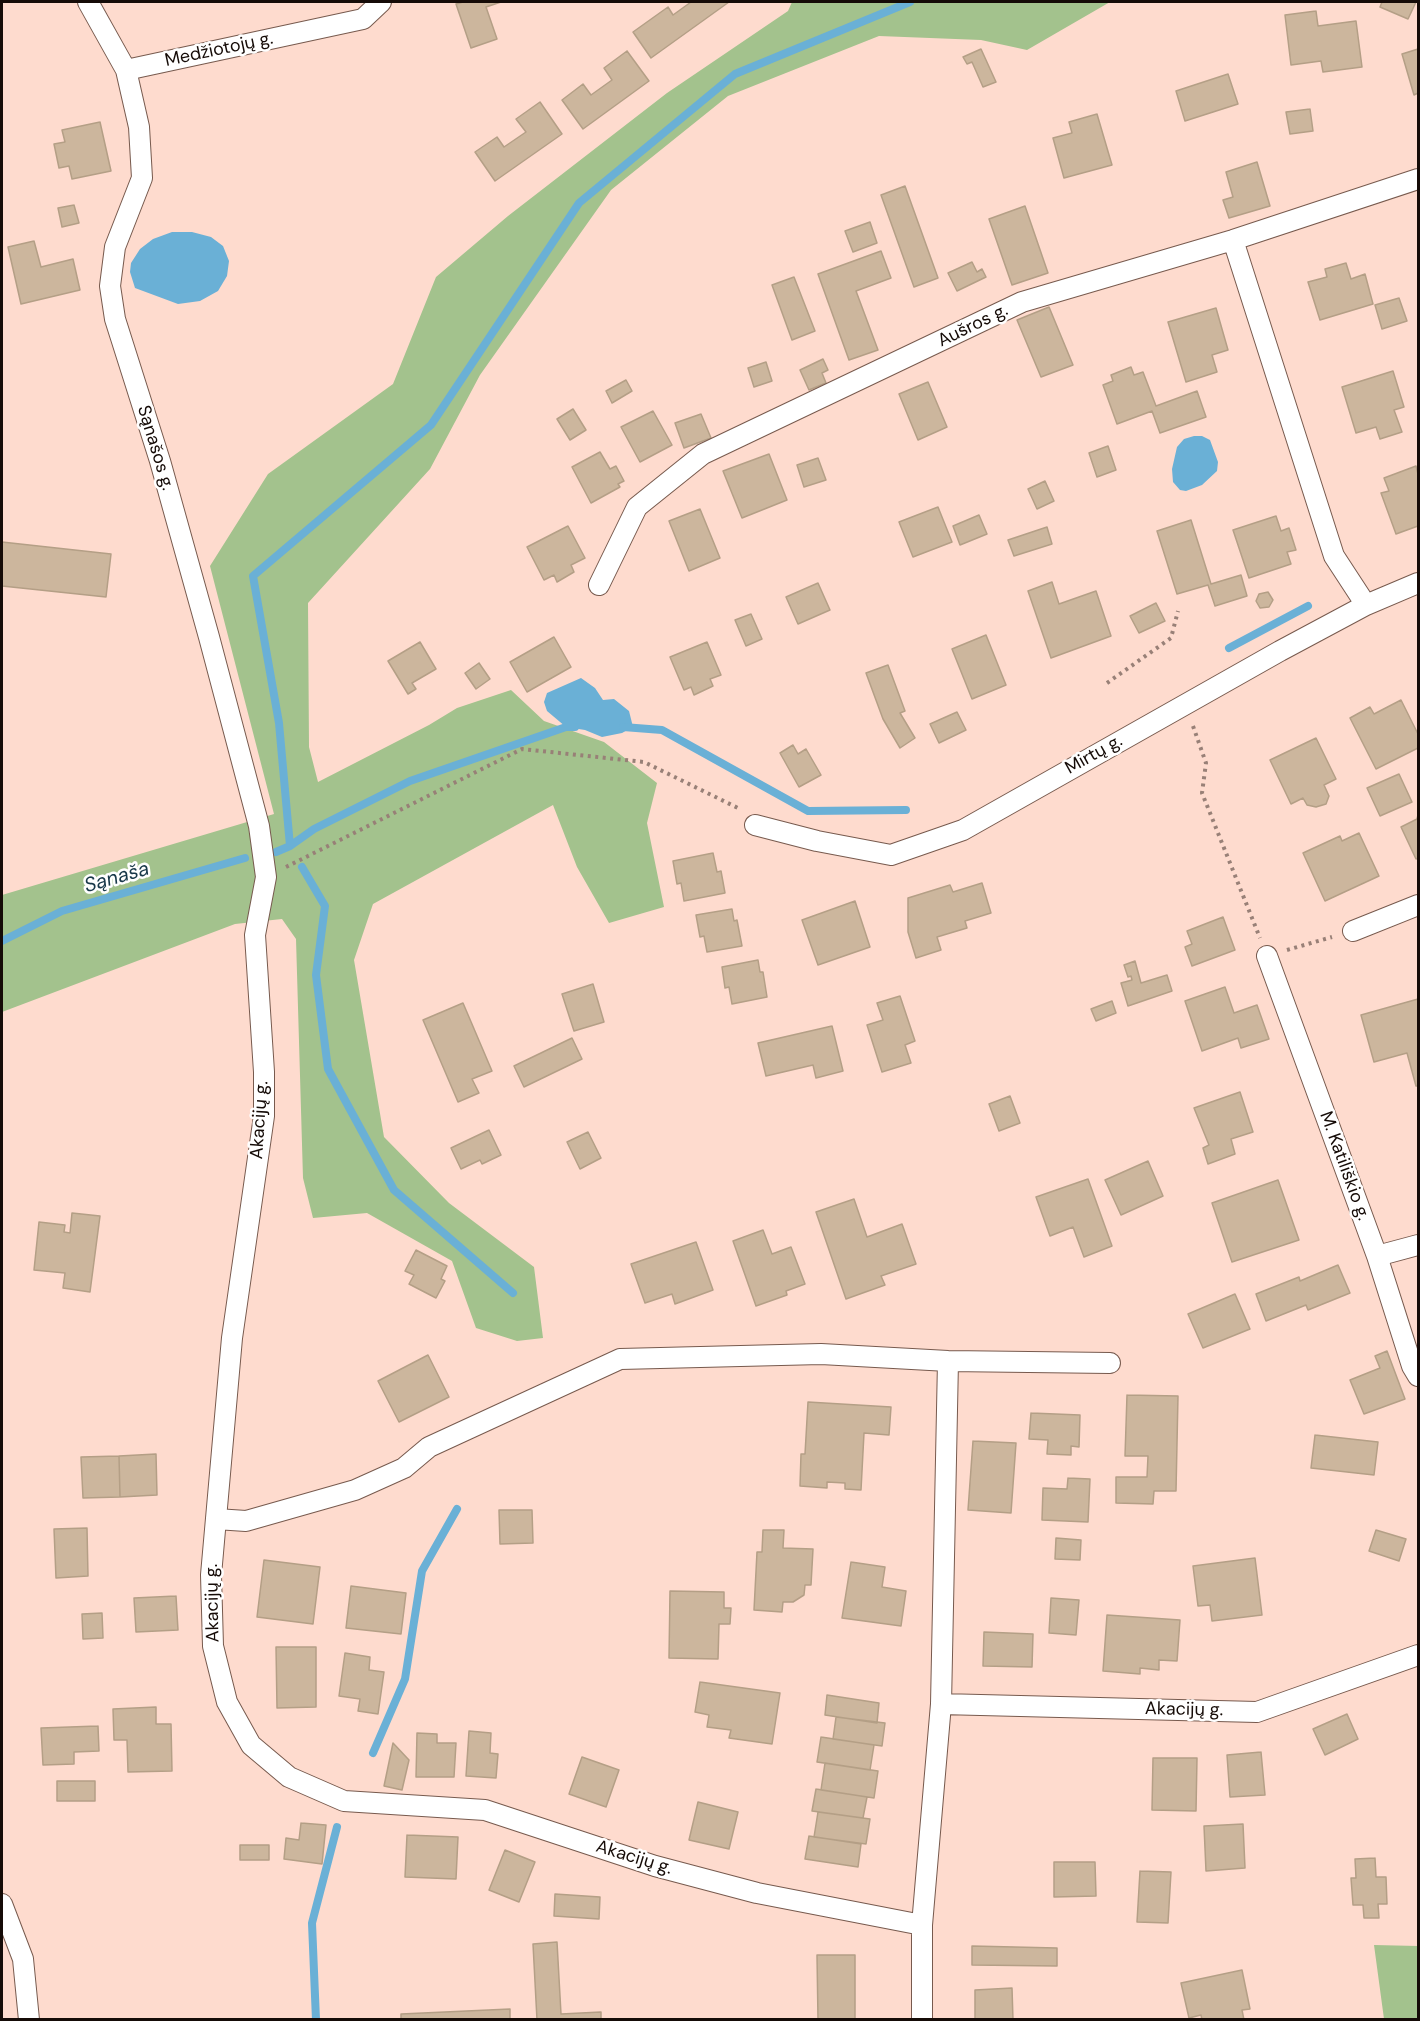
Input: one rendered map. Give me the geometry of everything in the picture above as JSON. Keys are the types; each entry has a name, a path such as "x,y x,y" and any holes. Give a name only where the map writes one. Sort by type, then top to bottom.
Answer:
{"street":[{"path":"88,2 126,70"},
{"name":"Medžiotojų g.","path":"126,70 363,19 381,2"},
{"name":"Sąnašos g.","path":"126,70 139,127 142,178 115,247 110,286 115,319 160,462 259,826"},
{"name":"Aušros g.","path":"599,585 637,507 703,454 1022,302 1233,240 1419,179"},
{"path":"1233,240 1334,556 1366,605"},
{"name":"Mirtų g.","path":"755,825 817,841 891,855 963,830 1366,605 1419,583"},
{"name":"Akacijų g.","path":"259,826 266,877 255,935 264,1072 264,1116 232,1338 211,1575 213,1646 227,1702 251,1745 289,1778 344,1801 485,1810 655,1866 756,1893 922,1925"},
{"path":"1353,931 1419,905"},
{"name":"M. Katiliškio g.","path":"1267,956 1377,1256 1412,1366 1419,1376"},
{"path":"1377,1256 1419,1245"},
{"path":"216,1520 246,1521 355,1490 404,1468 429,1447 620,1359 821,1354 948,1361 1110,1363"},
{"path":"922,2019 922,1925 941,1704 948,1361"},
{"name":"Akacijų g.","path":"941,1704 1257,1712 1419,1655"},
{"path":"2,1904 23,1959 29,2019"}],"path":[{"path":"1107,683 1171,638 1178,611"},
{"path":"1186,705 1206,763 1202,793 1267,956 1353,931"},
{"path":"266,877 522,749 644,762 739,807 755,825"}],"green space":[{"path":"792,2 1110,2 1027,50 981,40 879,36 728,96 611,190 480,375 430,469 308,603 309,747 318,782 429,725 457,708 511,690 544,721 604,742 657,783 647,823 664,907 609,923 577,867 553,805 373,904 354,960 384,1137 449,1203 534,1267 543,1338 517,1341 476,1328 452,1261 367,1213 313,1218 303,1178 296,939 282,919 235,924 2,1012 2,895 274,814 210,566 268,474 393,384 436,277 508,216 667,93 788,11"},
{"path":"1374,1945 1418,1946 1418,2019 1384,2019"}],"water":[{"path":"172,232 192,232 211,237 223,246 229,261 227,276 218,291 200,301 178,304 135,288 130,272 131,263 140,249 153,239"},
{"path":"1202,436 1210,440 1218,462 1217,471 1202,485 1186,491 1180,490 1173,482 1172,469 1177,447 1184,439"},
{"path":"581,678 595,688 603,700 614,699 629,711 633,727 622,733 602,737 585,730 566,727 547,711 544,702 547,693"}],"building":[{"path":"501,2 486,7 497,39 471,48 456,4"},
{"path":"691,2 729,2 651,58 633,32 668,7 673,15"},
{"path":"1382,2 1416,2 1408,19 1380,7"},
{"path":"1316,11 1318,26 1356,21 1362,67 1323,72 1321,61 1291,65 1285,15"},
{"path":"981,49 996,82 983,87 972,62 967,64 963,57"},
{"path":"1418,49 1418,93 1414,95 1402,54"},
{"path":"627,51 649,81 583,129 562,100 583,84 591,95 612,80 604,68"},
{"path":"1228,74 1238,104 1185,121 1176,91"},
{"path":"540,102 562,134 495,181 475,152 497,137 504,147 526,132 516,119"},
{"path":"1310,109 1313,131 1290,134 1286,112"},
{"path":"1097,114 1112,165 1064,178 1053,138 1072,133 1069,122"},
{"path":"100,122 111,171 72,179 69,166 59,168 54,144 65,142 62,130"},
{"path":"1257,162 1270,206 1229,218 1223,200 1233,197 1226,172"},
{"path":"905,186 938,278 914,287 881,195"},
{"path":"74,205 79,223 62,227 58,208"},
{"path":"1025,206 1048,273 1012,285 989,219"},
{"path":"870,222 877,243 853,252 845,231"},
{"path":"34,241 41,267 73,259 80,290 21,304 8,247"},
{"path":"881,251 891,278 856,291 878,350 849,360 818,274"},
{"path":"972,262 977,272 982,269 986,277 957,291 948,273"},
{"path":"1346,263 1351,279 1365,274 1373,304 1320,320 1308,282 1327,277 1325,269"},
{"path":"794,277 815,331 792,340 772,285"},
{"path":"1399,298 1407,321 1382,329 1375,305"},
{"path":"1049,307 1073,365 1041,377 1017,320"},
{"path":"1216,308 1228,350 1212,355 1217,372 1186,382 1168,322"},
{"path":"823,359 828,370 822,373 826,383 809,390 800,370"},
{"path":"766,362 772,381 754,387 748,368"},
{"path":"1131,367 1134,375 1143,372 1156,406 1197,391 1206,417 1160,433 1152,411 1117,424 1103,385 1113,381 1111,375"},
{"path":"1393,371 1404,407 1394,410 1402,432 1380,439 1376,427 1356,433 1342,387"},
{"path":"626,380 632,391 612,403 606,391"},
{"path":"928,382 947,427 918,440 899,394"},
{"path":"573,409 586,430 570,440 557,419"},
{"path":"653,411 672,445 640,462 621,427"},
{"path":"701,414 711,438 684,448 675,423"},
{"path":"1108,446 1116,470 1097,477 1089,453"},
{"path":"600,452 610,469 616,466 624,481 618,484 620,487 591,503 572,467"},
{"path":"769,454 787,500 742,518 723,471"},
{"path":"818,458 826,480 804,487 797,465"},
{"path":"1416,466 1418,526 1396,534 1381,493 1389,491 1384,478"},
{"path":"1045,481 1054,501 1037,509 1028,489"},
{"path":"938,507 952,542 913,557 899,522"},
{"path":"700,509 720,558 689,571 669,521"},
{"path":"979,515 987,534 960,545 953,526"},
{"path":"1276,516 1281,531 1289,528 1296,550 1287,552 1291,564 1249,578 1233,530"},
{"path":"1191,520 1211,584 1241,575 1247,596 1215,606 1208,585 1177,594 1157,531"},
{"path":"568,526 585,558 571,565 574,572 557,582 554,575 544,580 527,547"},
{"path":"1047,527 1052,544 1014,556 1008,540"},
{"path":"2,542 111,554 106,597 2,586"},
{"path":"1052,582 1059,604 1096,591 1111,636 1051,658 1028,591"},
{"path":"818,583 830,610 798,624 786,597"},
{"path":"1268,592 1273,600 1269,607 1260,608 1256,601 1259,594"},
{"path":"1156,603 1165,621 1139,633 1130,616"},
{"path":"751,614 762,639 746,646 735,620"},
{"path":"986,635 1006,685 972,699 952,649"},
{"path":"554,637 571,667 527,692 510,662"},
{"path":"420,642 436,669 412,683 416,689 408,694 388,661"},
{"path":"707,642 721,675 710,679 713,686 694,695 691,687 684,690 670,657"},
{"path":"479,663 490,679 476,689 465,673"},
{"path":"888,665 905,711 900,713 915,738 900,748 883,719 866,673"},
{"path":"1401,700 1418,734 1418,748 1376,769 1350,718 1370,707 1374,714"},
{"path":"957,712 966,730 939,743 930,724"},
{"path":"1316,738 1336,779 1324,785 1329,796 1326,804 1316,807 1307,805 1303,798 1291,804 1270,760"},
{"path":"793,745 798,754 806,749 821,775 799,787 780,753"},
{"path":"1399,774 1412,802 1380,816 1367,788"},
{"path":"1418,815 1418,858 1416,859 1401,827 1417,819"},
{"path":"1359,833 1379,876 1325,901 1303,853 1340,836 1342,841"},
{"path":"713,853 717,872 721,871 725,893 684,901 681,883 677,884 673,861"},
{"path":"982,883 991,913 965,921 967,928 937,937 941,950 916,958 908,932 908,898 950,885 953,892"},
{"path":"855,901 870,947 818,965 802,920"},
{"path":"732,909 734,921 737,920 742,946 707,952 704,936 700,937 696,915"},
{"path":"1223,917 1235,950 1192,966 1185,947 1192,944 1187,931"},
{"path":"758,960 760,972 763,972 767,997 732,1004 729,987 725,988 722,967"},
{"path":"1135,961 1141,983 1167,975 1172,991 1128,1006 1121,983 1132,980 1131,976 1128,977 1124,965"},
{"path":"593,984 604,1022 574,1031 562,994"},
{"path":"1225,987 1234,1013 1257,1005 1269,1039 1241,1048 1238,1038 1202,1051 1185,1001"},
{"path":"900,996 915,1041 905,1045 911,1063 882,1072 867,1025 883,1020 877,1003"},
{"path":"1418,999 1418,1086 1416,1086 1407,1053 1374,1062 1361,1015"},
{"path":"1112,1001 1116,1013 1096,1021 1091,1009"},
{"path":"463,1003 492,1071 472,1079 479,1093 458,1102 423,1020"},
{"path":"832,1026 843,1071 816,1078 813,1065 766,1076 758,1043"},
{"path":"572,1038 582,1059 524,1087 514,1066"},
{"path":"1240,1092 1253,1132 1231,1139 1235,1154 1208,1164 1203,1148 1209,1145 1194,1108"},
{"path":"1010,1096 1020,1123 999,1131 989,1104"},
{"path":"489,1130 501,1155 482,1164 480,1160 461,1169 451,1148"},
{"path":"588,1132 601,1158 580,1169 567,1142"},
{"path":"1148,1161 1163,1196 1121,1215 1105,1180"},
{"path":"1088,1179 1112,1246 1084,1257 1073,1227 1050,1236 1036,1197"},
{"path":"1278,1180 1299,1240 1232,1262 1212,1203"},
{"path":"854,1199 867,1237 902,1224 916,1264 881,1276 885,1285 846,1299 816,1212"},
{"path":"72,1213 100,1216 90,1292 63,1288 65,1273 34,1270 39,1222 65,1225 64,1232 70,1233"},
{"path":"763,1230 772,1254 791,1247 805,1284 786,1291 787,1295 756,1306 733,1241"},
{"path":"696,1242 713,1290 675,1304 672,1294 645,1303 631,1264"},
{"path":"416,1250 447,1266 441,1279 445,1281 436,1298 409,1284 414,1275 405,1271"},
{"path":"1338,1265 1350,1293 1308,1310 1306,1305 1266,1321 1256,1294 1299,1277 1300,1281"},
{"path":"1235,1294 1250,1329 1203,1348 1188,1314"},
{"path":"1387,1351 1405,1399 1364,1414 1350,1380 1380,1368 1375,1356"},
{"path":"428,1355 449,1397 399,1422 378,1381"},
{"path":"1127,1395 1178,1396 1176,1491 1154,1491 1153,1504 1116,1503 1116,1477 1147,1477 1148,1456 1125,1456"},
{"path":"808,1402 891,1407 889,1435 864,1433 861,1490 845,1489 845,1483 827,1482 827,1488 800,1486 801,1454 805,1454"},
{"path":"1031,1413 1080,1415 1079,1447 1071,1446 1071,1455 1047,1454 1048,1440 1029,1439"},
{"path":"1315,1435 1378,1442 1374,1475 1311,1468"},
{"path":"973,1441 1016,1443 1011,1513 968,1510"},
{"path":"156,1454 157,1495 120,1497 119,1456"},
{"path":"119,1456 120,1497 83,1498 81,1457"},
{"path":"1068,1478 1090,1479 1088,1522 1042,1520 1043,1488 1067,1489"},
{"path":"499,1510 532,1510 533,1543 500,1544"},
{"path":"87,1528 88,1576 56,1578 54,1529"},
{"path":"763,1530 784,1530 783,1548 813,1549 811,1585 805,1585 804,1595 793,1602 783,1602 782,1612 754,1610 757,1552 762,1552"},
{"path":"1376,1530 1406,1539 1399,1561 1369,1551"},
{"path":"1056,1538 1081,1540 1080,1560 1055,1559"},
{"path":"1255,1558 1262,1615 1212,1621 1210,1605 1198,1606 1193,1566"},
{"path":"264,1560 320,1567 313,1624 257,1617"},
{"path":"851,1562 885,1567 882,1587 906,1591 901,1626 842,1618"},
{"path":"351,1586 406,1593 401,1634 346,1628"},
{"path":"670,1591 724,1592 724,1608 731,1608 730,1624 719,1624 718,1659 669,1658"},
{"path":"176,1596 178,1630 136,1632 134,1598"},
{"path":"1051,1598 1079,1600 1076,1635 1049,1633"},
{"path":"102,1613 103,1638 83,1639 82,1614"},
{"path":"1107,1615 1180,1620 1177,1661 1159,1660 1159,1670 1140,1668 1140,1674 1103,1671"},
{"path":"984,1632 1033,1634 1032,1667 983,1666"},
{"path":"276,1647 316,1647 316,1707 277,1708"},
{"path":"345,1653 370,1657 369,1670 384,1672 378,1714 358,1711 360,1699 339,1696"},
{"path":"700,1682 780,1693 772,1744 729,1738 731,1730 707,1727 709,1715 695,1712"},
{"path":"827,1695 879,1703 877,1723 825,1715"},
{"path":"156,1707 156,1724 171,1724 172,1771 128,1772 127,1740 114,1740 113,1709"},
{"path":"1347,1714 1358,1739 1325,1755 1313,1729"},
{"path":"836,1717 885,1723 882,1746 833,1739"},
{"path":"98,1726 99,1751 74,1752 74,1764 43,1765 41,1728"},
{"path":"469,1731 491,1733 490,1753 498,1754 496,1778 466,1776"},
{"path":"417,1733 437,1734 437,1743 456,1743 454,1777 416,1777"},
{"path":"821,1737 874,1745 870,1770 817,1762"},
{"path":"393,1743 409,1760 402,1790 384,1786"},
{"path":"1261,1752 1265,1795 1230,1797 1227,1755"},
{"path":"582,1757 619,1770 606,1807 569,1794"},
{"path":"1153,1758 1197,1758 1196,1811 1152,1810"},
{"path":"825,1763 878,1771 874,1798 821,1790"},
{"path":"57,1781 95,1781 95,1801 57,1801"},
{"path":"816,1789 867,1797 863,1818 812,1811"},
{"path":"698,1802 738,1812 729,1849 689,1840"},
{"path":"818,1812 870,1819 866,1844 814,1837"},
{"path":"301,1823 326,1825 322,1864 284,1859 286,1838 299,1840"},
{"path":"1243,1824 1245,1868 1206,1871 1204,1826"},
{"path":"407,1835 458,1837 456,1879 405,1877"},
{"path":"809,1836 861,1844 858,1867 805,1859"},
{"path":"240,1845 269,1845 269,1860 240,1860"},
{"path":"505,1850 535,1862 519,1902 489,1890"},
{"path":"1375,1858 1376,1877 1386,1877 1387,1904 1378,1904 1379,1918 1364,1918 1363,1905 1353,1905 1351,1878 1356,1878 1355,1859"},
{"path":"1054,1862 1095,1862 1096,1896 1054,1897"},
{"path":"1140,1871 1171,1872 1168,1923 1137,1922"},
{"path":"555,1894 600,1897 599,1919 554,1916"},
{"path":"557,1942 561,2014 601,2012 601,2020 537,2020 533,1944"},
{"path":"972,1946 1057,1948 1057,1966 972,1965"},
{"path":"817,1955 855,1955 855,2020 818,2020"},
{"path":"1242,1970 1250,2009 1242,2010 1244,2020 1202,2020 1201,2015 1189,2018 1181,1983"},
{"path":"1012,1988 1013,2020 975,2020 975,1990"},
{"path":"510,2009 510,2020 401,2020 401,2014"}],"waterway":[{"path":"290,846 279,723 253,576 431,425 579,203 735,74 910,2"},
{"path":"1229,648 1308,606"},
{"path":"276,852 290,846 314,829 410,781 566,727 575,727"},
{"path":"623,727 662,730 808,811 906,810"},
{"name":"Sąnaša","path":"2,941 62,911 245,858"},
{"path":"302,867 325,906 316,975 328,1069 394,1190 513,1293"},
{"path":"373,1753 405,1679 422,1571 457,1509"},
{"path":"316,2020 312,1923 337,1827"}]}
